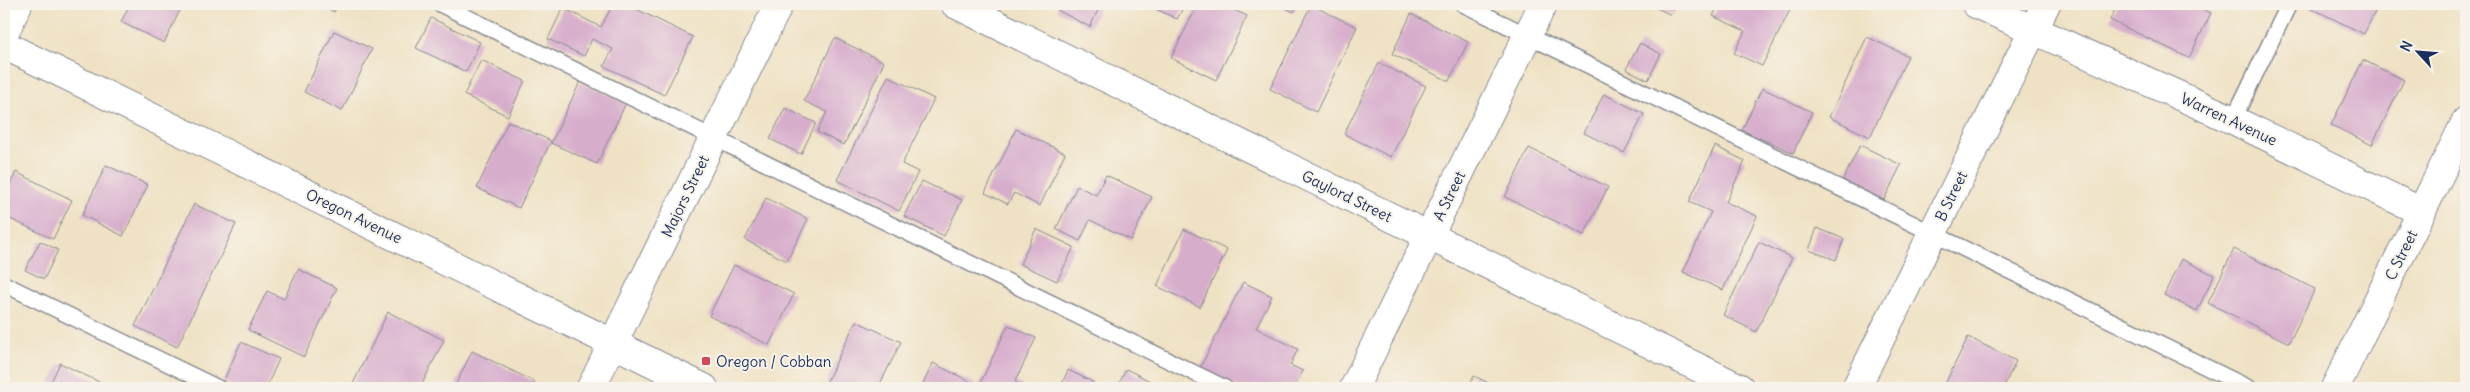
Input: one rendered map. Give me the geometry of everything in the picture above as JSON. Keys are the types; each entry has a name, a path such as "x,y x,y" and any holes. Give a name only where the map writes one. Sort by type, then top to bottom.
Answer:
{"street":[{"path":"4,34 18,4"},
{"name":"Majors Street","path":"591,388 779,4"},
{"name":"Gaylord Street","path":"955,4 1740,388"},
{"name":"A Street","path":"1354,388 1543,4"},
{"name":"Warren Avenue","path":"1976,4 2233,120 2422,212"},
{"name":"B Street","path":"1856,388 2046,4"},
{"name":"Oregon Avenue","path":"4,45 704,388"},
{"name":"C Street","path":"2335,388 2466,121"}],"lane":[{"path":"440,4 1225,388"},
{"path":"1463,4 2249,388"},
{"path":"2233,120 2289,4"},
{"path":"4,284 218,388"}],"building":[{"path":"130,4 183,4 164,43 121,22"},
{"path":"318,4 338,4 334,12"},
{"path":"577,4 588,4 586,8"},
{"path":"613,4 626,4 693,37 664,95 604,66 613,49 592,39 584,56 548,39 563,8 601,27"},
{"path":"1060,4 1101,4 1090,27 1057,10"},
{"path":"1146,4 1185,4 1177,19"},
{"path":"1198,4 1221,4 1247,16 1216,80 1171,58"},
{"path":"1277,4 1298,4 1294,12"},
{"path":"1649,4 1676,4 1671,15"},
{"path":"1719,4 1793,4 1762,66 1734,53 1745,31 1713,16"},
{"path":"2118,4 2191,4 2211,13 2189,58 2110,20"},
{"path":"2308,4 2379,4 2364,34 2307,6"},
{"path":"1311,5 1357,27 1316,112 1270,89"},
{"path":"1411,14 1468,42 1449,81 1392,54"},
{"path":"431,18 480,42 466,72 416,48"},
{"path":"334,31 372,49 342,111 304,92"},
{"path":"1867,37 1908,56 1870,137 1829,117"},
{"path":"835,38 884,62 844,145 817,132 827,112 804,101"},
{"path":"1640,43 1661,54 1648,80 1626,69"},
{"path":"481,60 525,81 508,116 464,95"},
{"path":"2363,60 2404,80 2372,145 2331,125"},
{"path":"1379,63 1426,86 1391,157 1344,134"},
{"path":"888,76 934,99 902,164 918,172 899,211 837,180"},
{"path":"580,82 626,103 597,164 551,143"},
{"path":"1762,88 1812,112 1793,153 1742,130"},
{"path":"1604,94 1644,114 1624,153 1584,133"},
{"path":"785,108 816,123 801,154 770,139"},
{"path":"508,121 551,141 519,208 477,188"},
{"path":"1016,129 1065,153 1040,206 1014,193 1008,204 985,193"},
{"path":"1860,145 1901,165 1884,200 1843,180"},
{"path":"1715,146 1745,161 1726,202 1757,216 1723,290 1683,272 1711,212 1689,202"},
{"path":"1529,148 1608,187 1584,235 1505,197"},
{"path":"106,165 148,185 123,236 82,215"},
{"path":"16,172 72,200 53,239 4,216 4,197"},
{"path":"1106,175 1152,197 1131,240 1090,220 1080,241 1056,229 1077,186 1096,195"},
{"path":"922,181 962,200 944,236 904,216"},
{"path":"766,198 808,219 787,261 745,240"},
{"path":"194,204 236,224 177,347 135,326"},
{"path":"1817,228 1844,239 1836,260 1809,250"},
{"path":"1036,229 1074,247 1057,281 1020,264"},
{"path":"1184,229 1227,250 1200,307 1157,286"},
{"path":"40,241 58,250 44,279 25,270"},
{"path":"1759,242 1792,258 1756,332 1723,315"},
{"path":"2234,249 2315,289 2289,343 2208,303"},
{"path":"2181,259 2214,275 2197,311 2164,295"},
{"path":"734,265 794,294 769,345 709,316"},
{"path":"298,269 337,288 304,357 248,330 267,291 284,299"},
{"path":"1243,282 1272,296 1256,328 1298,349 1290,365 1303,371 1294,388 1240,388 1200,368"},
{"path":"388,312 444,340 422,384 430,388 351,388"},
{"path":"856,321 901,342 878,388 836,388 826,383"},
{"path":"1008,325 1036,338 1015,382 1027,388 921,388 933,363 979,386"},
{"path":"1968,337 2016,361 2003,388 1943,388"},
{"path":"241,342 279,359 266,388 237,388 223,382"},
{"path":"472,351 535,382 531,388 454,388"},
{"path":"60,363 99,382 96,388 48,388"},
{"path":"1126,369 1164,388 1117,388"},
{"path":"1068,370 1093,382 1090,388 1060,388"},
{"path":"1474,376 1499,388 1468,388"}],"place":[{"name":"Oregon / Cobban","path":"706,361"}]}
